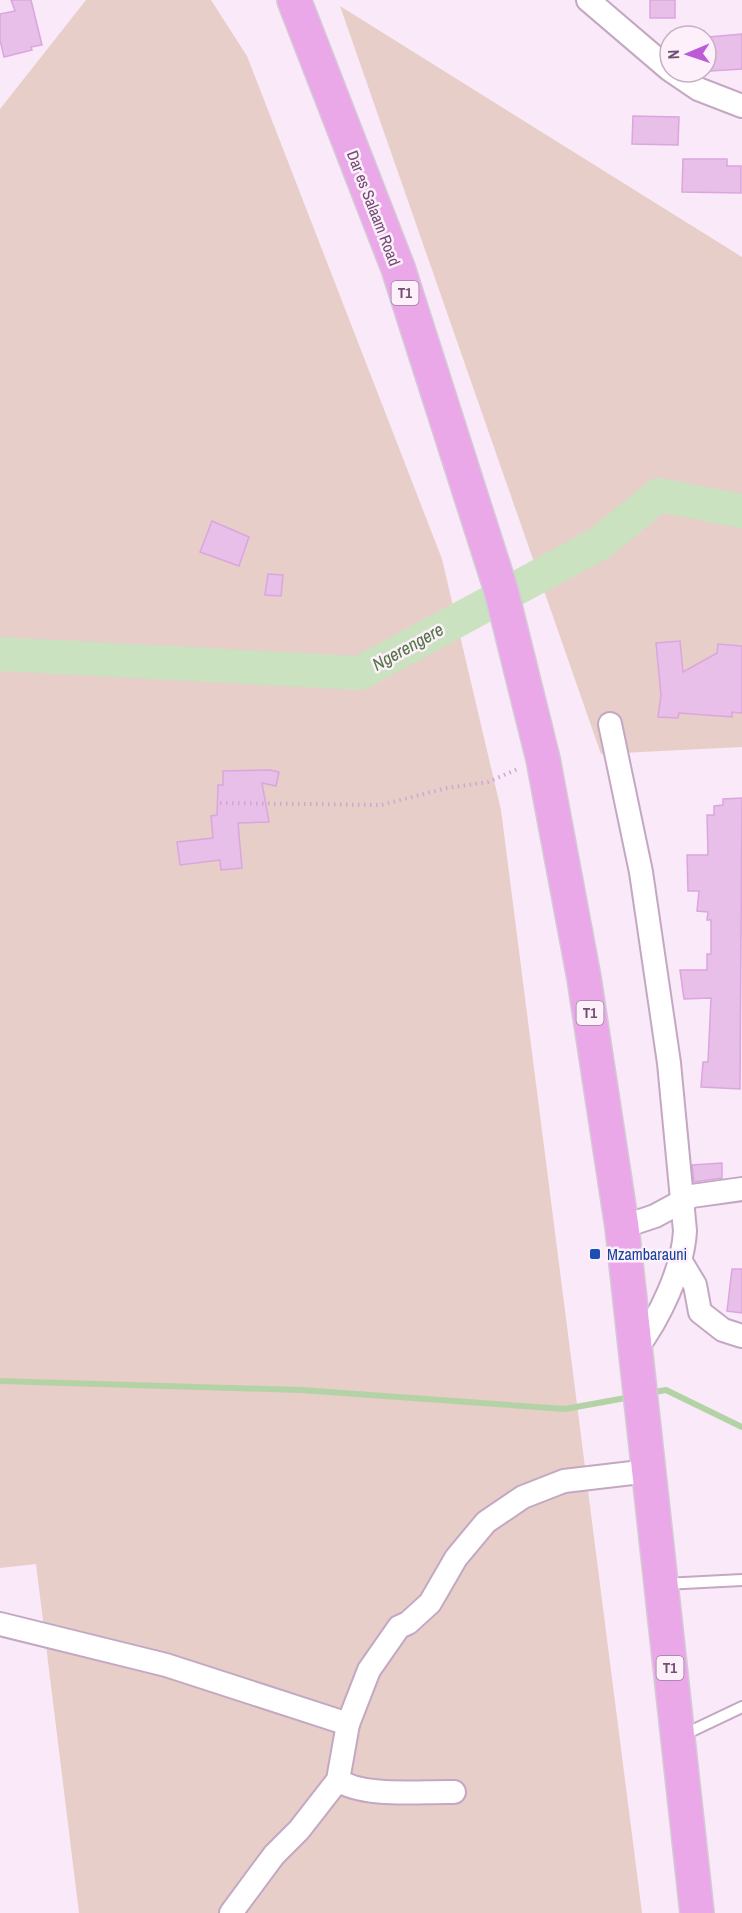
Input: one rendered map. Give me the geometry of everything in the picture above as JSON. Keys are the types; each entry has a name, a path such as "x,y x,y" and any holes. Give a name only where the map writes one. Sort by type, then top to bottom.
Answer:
{"highway":[{"name":"Dar es Salaam Road","path":"294,0 398,268 501,590 543,759"},
{"name":"T1","path":"543,759 584,978 622,1227 697,1913"}],"street":[{"path":"588,0 658,60"},
{"path":"691,84 742,106"},
{"path":"610,724 641,872 672,1080 686,1231 680,1260 661,1314 637,1360"},
{"path":"622,1227 655,1216 692,1196 742,1189"},
{"path":"680,1260 695,1285 700,1312 723,1330 742,1336"},
{"path":"231,1913 274,1855 299,1830 338,1780 348,1724 369,1670 399,1628 430,1603 456,1558 486,1522 524,1497 564,1481 649,1471"},
{"path":"0,1624 156,1662 348,1724"},
{"path":"338,1780 349,1788 454,1792"}],"lane":[{"path":"661,1585 742,1580"},
{"path":"678,1737 742,1707"}],"path":[{"path":"220,803 381,805 447,788 488,782 543,759"}],"shaded area":[{"path":"86,0 211,0 247,56 442,559 501,810 642,1913 79,1913 36,1564 0,1568 0,109"},
{"path":"340,6 742,257 742,747 601,754"}],"building":[{"path":"11,0 31,0 42,45 4,57 0,40 0,14 15,11"},
{"path":"650,0 675,0 675,18 650,18"},
{"path":"742,34 742,69 718,71 718,36"},
{"path":"633,116 679,117 678,145 632,144"},
{"path":"683,159 727,159 727,166 741,166 741,193 682,192"},
{"path":"212,521 249,537 239,566 200,552"},
{"path":"268,574 283,575 281,596 265,595"},
{"path":"680,641 683,672 717,653 718,644 742,646 742,713 732,712 732,717 679,713 678,718 658,717 661,695 656,643"},
{"path":"270,770 279,772 276,786 262,783 269,822 238,823 242,868 221,870 220,860 180,865 177,842 213,838 211,816 217,815 218,785 223,785 223,771"},
{"path":"742,798 740,1089 701,1087 703,1062 708,1062 711,998 684,999 680,970 707,970 707,954 711,954 711,920 707,920 708,912 697,911 699,891 688,891 687,855 708,855 707,815 714,815 714,806 723,805 723,799"},
{"path":"722,1163 722,1178 694,1182 692,1165"},
{"path":"732,1269 742,1269 742,1313 727,1311"}],"waterway":[{"name":"Ngerengere","path":"0,654 360,673 600,543 659,495 742,511"},
{"path":"0,1381 301,1390 565,1409 631,1397"},
{"path":"649,1393 666,1390 742,1427"}],"place":[{"name":"Mzambarauni","path":"595,1254"}]}
